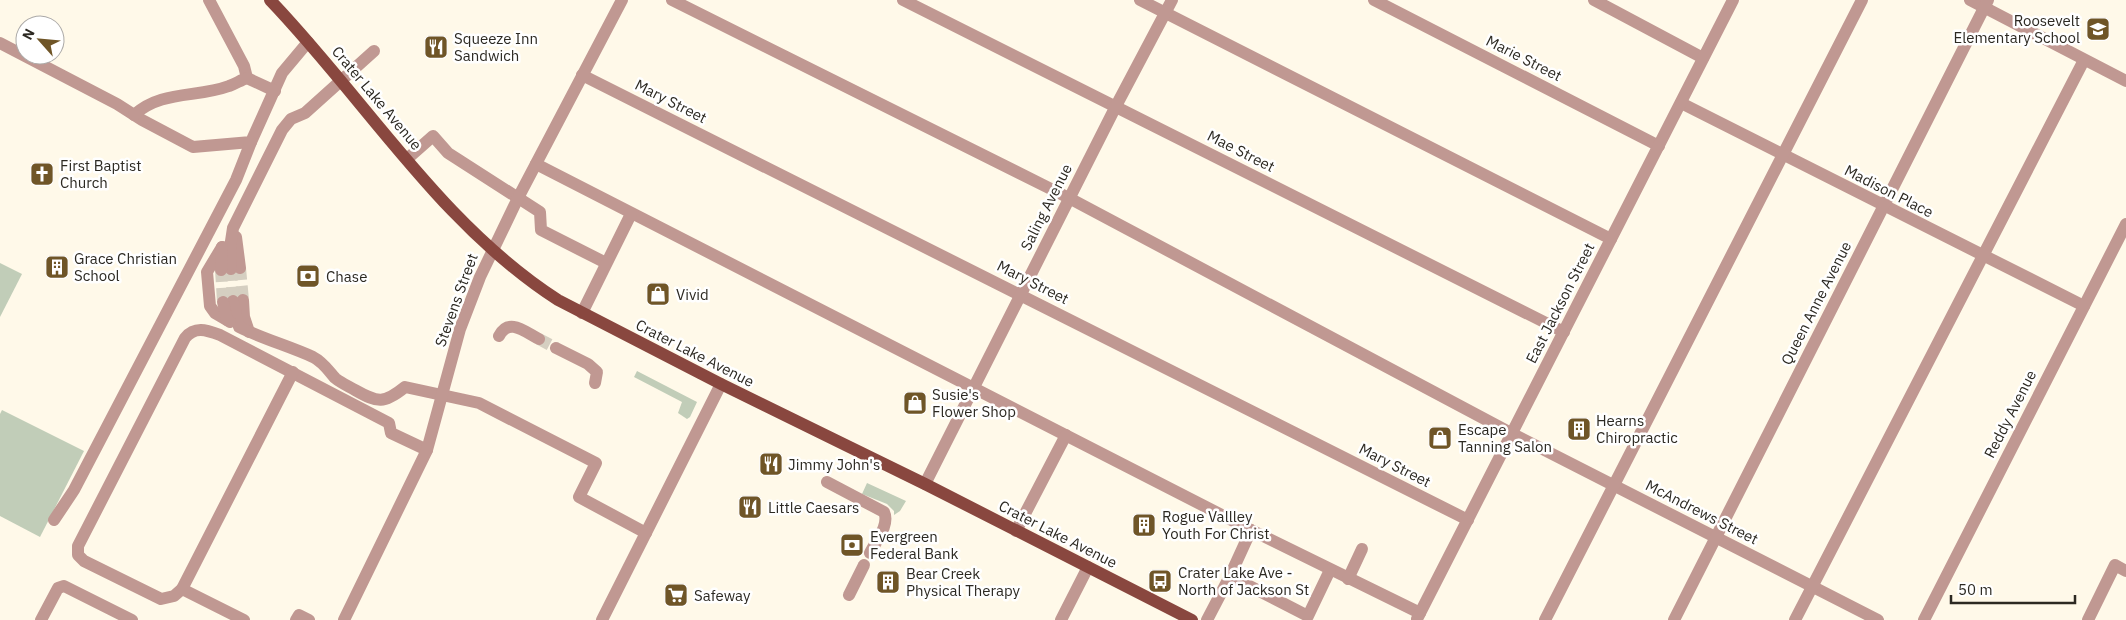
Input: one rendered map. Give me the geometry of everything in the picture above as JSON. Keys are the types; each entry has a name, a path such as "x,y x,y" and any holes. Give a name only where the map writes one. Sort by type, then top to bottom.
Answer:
{"main road":[{"name":"Crater Lake Avenue","path":"270,0 342,81 448,207 492,251 533,284 582,313 721,384 925,484 1192,620"}],"street":[{"path":"209,0 244,66 247,78"},
{"name":"Stevens Street","path":"345,619 427,450 444,395 460,329 492,251 622,0"},
{"name":"McAndrews Street","path":"672,0 1069,198 1511,433 1878,620"},
{"name":"Mae Street","path":"903,0 1564,332"},
{"path":"1140,0 1612,239"},
{"name":"Saling Avenue","path":"925,484 1069,198 1172,0"},
{"name":"Marie Street","path":"1374,0 1658,146"},
{"path":"1594,0 1703,58"},
{"name":"East Jackson Street","path":"1418,617 1733,0"},
{"path":"1544,620 1862,0"},
{"path":"1970,0 1986,4 2084,60 2126,81"},
{"name":"Queen Anne Avenue","path":"1674,620 1986,4"},
{"path":"54,520 74,490 236,180 250,142 282,73 308,42"},
{"path":"0,43 193,147 250,142"},
{"path":"374,51 305,113 291,119 282,130 233,228 207,272 210,306 215,313 244,330 322,362 339,381 369,398 378,401 386,400 405,387 479,403 596,463 579,498 646,533"},
{"path":"1796,620 2084,60"},
{"name":"Mary Street","path":"582,75 1468,520"},
{"path":"247,78 275,91"},
{"path":"134,115 144,106 162,98 228,87 247,78"},
{"name":"Madison Place","path":"1681,104 2084,306"},
{"path":"407,159 433,136 448,153 540,212 541,230 606,264"},
{"path":"536,164 1348,579 1418,617"},
{"path":"582,313 631,214"},
{"name":"Reddy Avenue","path":"1924,620 2084,306 2123,237 2126,224"},
{"path":"222,247 231,269 230,248 233,228"},
{"path":"227,320 233,301 244,330"},
{"path":"499,336 502,329 509,326 534,328 540,336"},
{"path":"293,372 182,589 174,596 160,600 84,561 78,555 78,546 184,338 190,332 197,329 220,335 293,372 389,424 391,433 427,450"},
{"path":"558,344 588,364 596,377"},
{"path":"602,620 721,384"},
{"path":"1016,531 1066,435"},
{"path":"827,482 884,512 887,518 886,525 870,553"},
{"path":"1207,620 1252,530"},
{"path":"1348,579 1362,549"},
{"path":"849,595 864,565"},
{"path":"2088,620 2115,565 2126,571"},
{"path":"1061,620 1088,567"},
{"path":"1230,576 1308,616 1330,570"},
{"path":"42,620 58,588 64,586 132,620"},
{"path":"182,589 244,620"},
{"path":"296,620 299,615 309,620"}],"green space":[{"path":"0,263 22,274 0,317"},
{"path":"637,371 697,402 690,417 687,419 678,413 682,402 634,377"},
{"path":"2,410 84,451 40,537 0,516 0,414"},
{"path":"867,483 906,501 900,511 894,515 894,511 887,504 862,494"}],"tunnel":[{"path":"240,268 243,300"},
{"path":"231,269 233,301"},
{"path":"221,270 223,302"},
{"path":"539,339 556,348"}],"place":[{"name":"Roosevelt Elementary School","path":"2098,29"},
{"name":"Squeeze Inn Sandwich","path":"436,47"},
{"name":"First Baptist Church","path":"42,174"},
{"name":"Grace Christian School","path":"57,267"},
{"name":"Chase","path":"308,276"},
{"name":"Vivid","path":"658,294"},
{"name":"Susie's Flower Shop","path":"915,403"},
{"name":"Hearns Chiropractic","path":"1579,429"},
{"name":"Escape Tanning Salon","path":"1440,438"},
{"name":"Jimmy John's","path":"771,464"},
{"name":"Little Caesars","path":"750,507"},
{"name":"Rogue Vallley Youth For Christ","path":"1144,525"},
{"name":"Evergreen Federal Bank","path":"852,545"},
{"name":"Crater Lake Ave - North of Jackson St","path":"1160,581"},
{"name":"Bear Creek Physical Therapy","path":"888,582"},
{"name":"Safeway","path":"676,595"}]}
